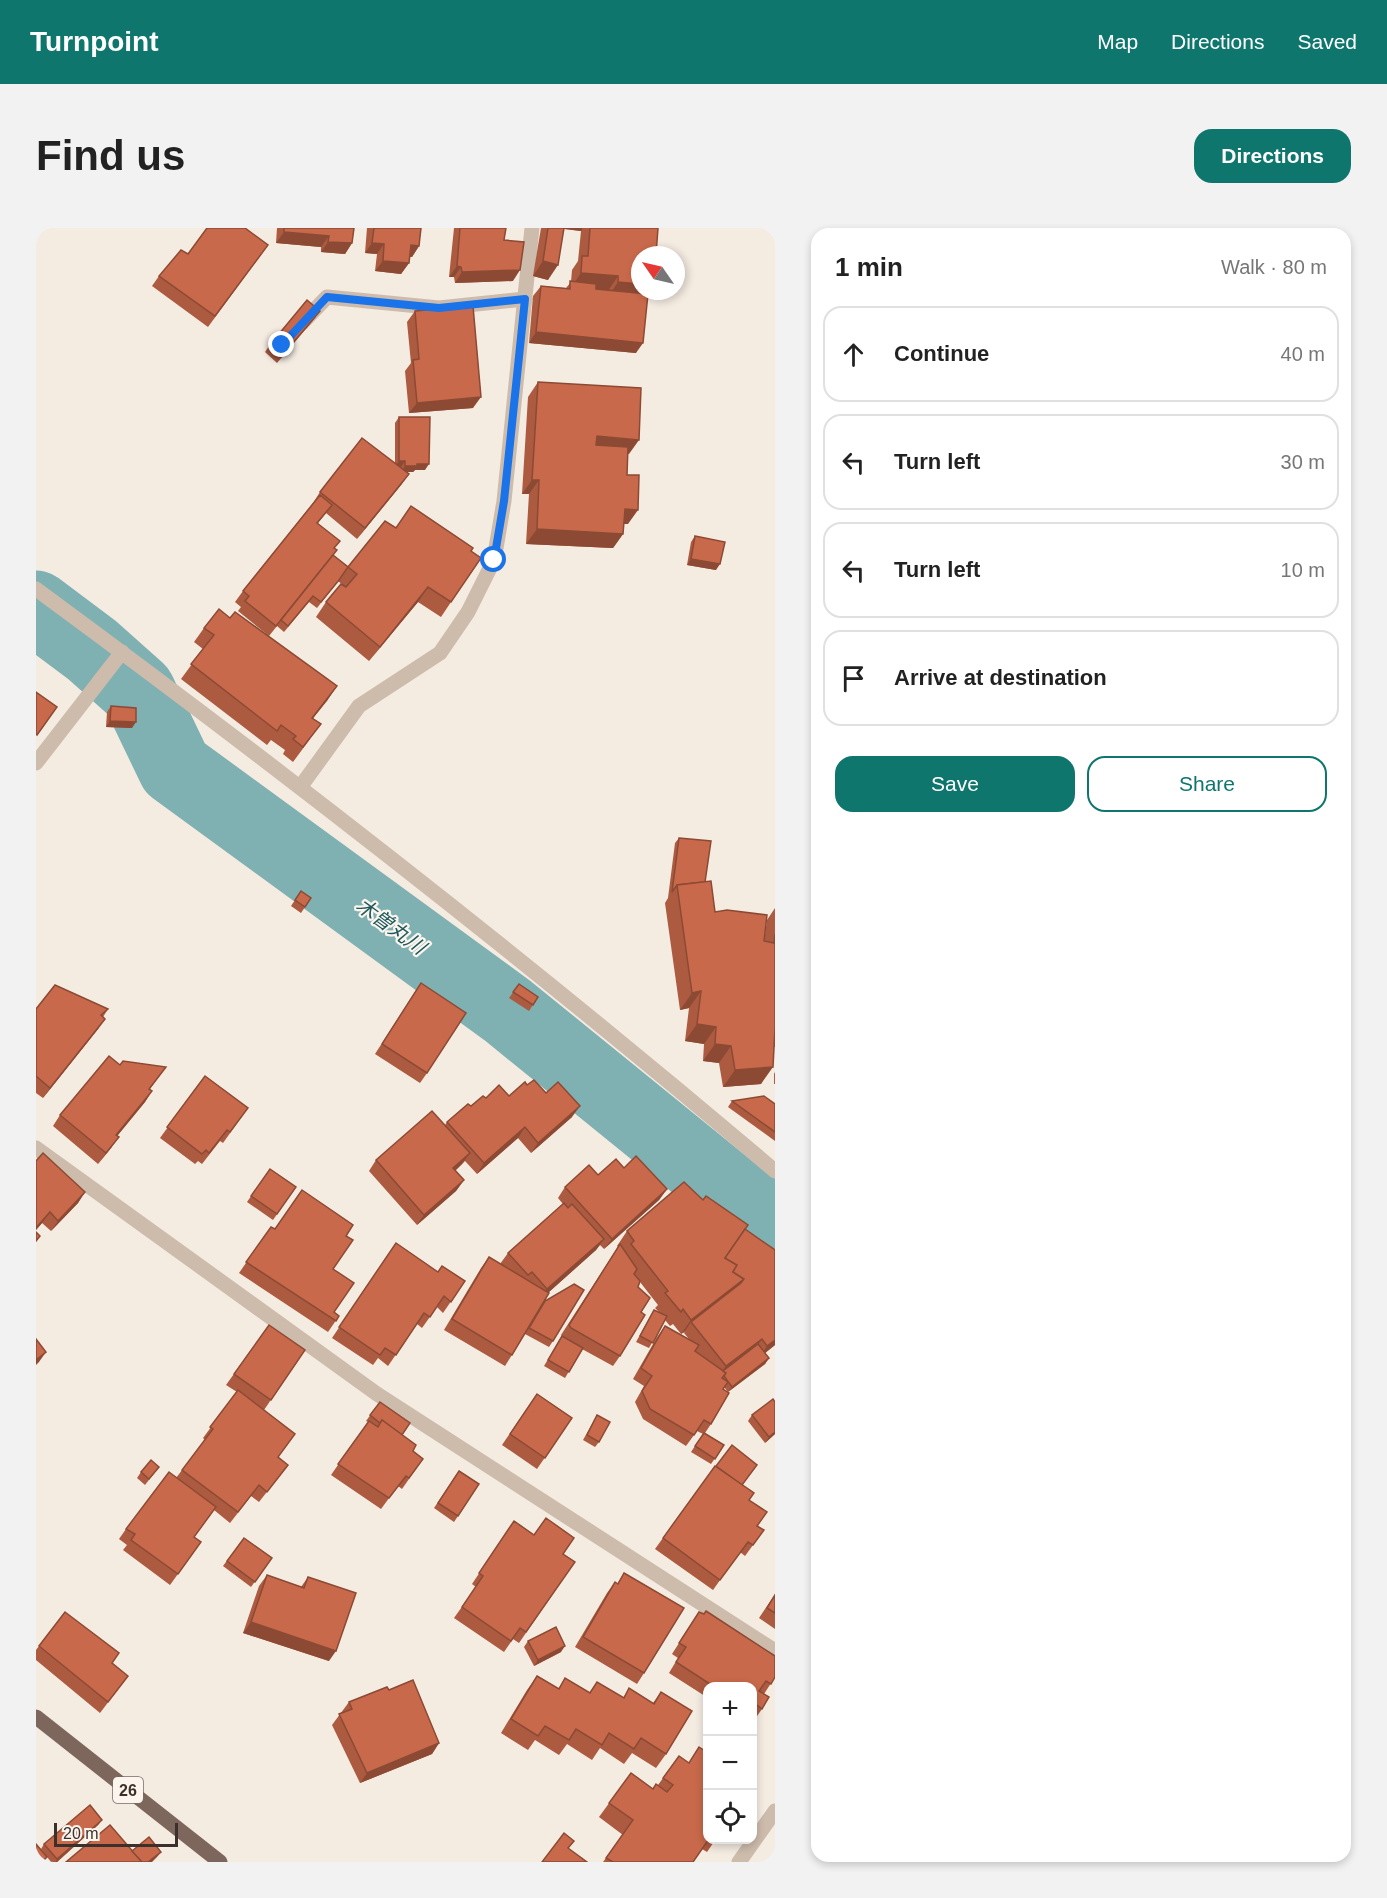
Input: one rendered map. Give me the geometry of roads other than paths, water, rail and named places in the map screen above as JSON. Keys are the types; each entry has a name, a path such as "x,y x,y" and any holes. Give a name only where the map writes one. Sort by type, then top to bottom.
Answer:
{"main road":[{"name":"26","path":"36,1717 220,1862"}],"street":[{"path":"301,786 358,706 440,653 468,612 494,560 504,501 532,228"},
{"path":"289,337 327,297 439,308 525,299"},
{"path":"36,589 301,786 648,1063 775,1172"},
{"path":"36,763 122,652"},
{"path":"36,1148 377,1394 775,1651"},
{"path":"739,1862 775,1811"}],"waterway":[{"name":"木曽丸川","path":"36,608 92,650 138,691 175,768 508,1011 747,1205 775,1222"}]}
